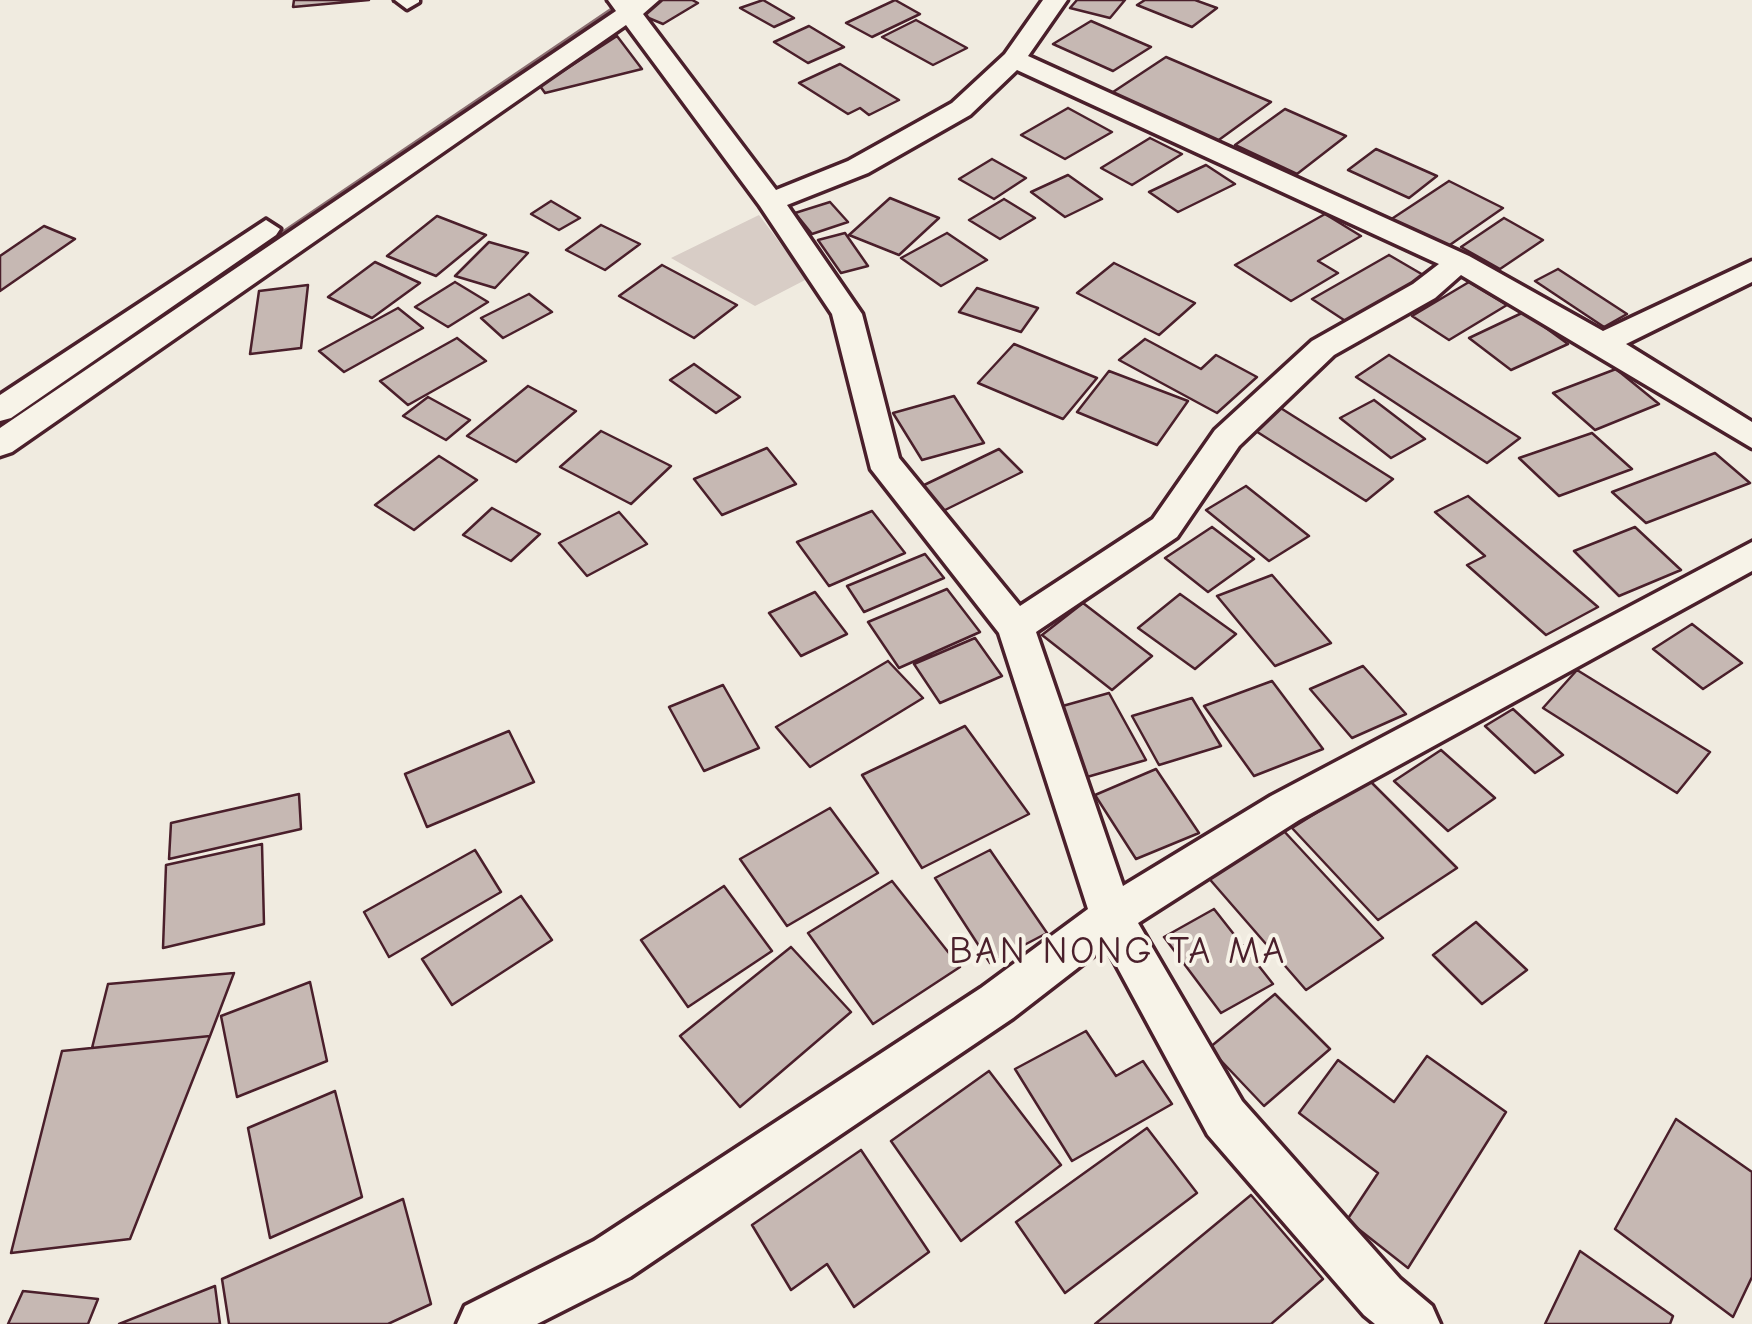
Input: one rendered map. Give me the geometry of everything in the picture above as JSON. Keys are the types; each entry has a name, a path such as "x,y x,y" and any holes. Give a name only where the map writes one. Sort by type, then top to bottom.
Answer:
{"street":[{"path":"770,202 858,167 961,109 1014,59 1055,0"},
{"path":"625,4 847,314 882,461 1016,627 1112,916 1225,1118 1382,1297 1414,1324"},
{"path":"0,410 625,4"},
{"path":"0,444 625,4"},
{"path":"1014,59 1459,262 1606,345 1752,437"},
{"path":"1016,627 1165,528 1227,438 1324,348 1424,291 1459,262"},
{"path":"1606,345 1618,334 1752,270"},
{"path":"483,1324 612,1259 997,1003 1112,916 1285,808 1752,555"}],"shaded area":[{"path":"759,215 807,279 755,306 671,258"}],"building":[{"path":"294,0 369,0 293,7"},
{"path":"663,0 698,3 663,24 639,14"},
{"path":"763,0 794,18 774,27 740,8"},
{"path":"895,0 920,14 872,37 846,23"},
{"path":"1077,0 1125,0 1110,18 1070,8"},
{"path":"1145,0 1195,0 1217,8 1192,27 1137,5"},
{"path":"916,20 967,48 933,65 882,37"},
{"path":"1091,21 1151,47 1113,71 1053,44"},
{"path":"809,26 844,47 808,63 774,42"},
{"path":"617,36 642,69 545,93 540,86"},
{"path":"1166,57 1271,102 1216,142 1110,94"},
{"path":"840,64 899,100 869,115 860,108 848,114 799,83"},
{"path":"1068,108 1112,132 1065,159 1021,135"},
{"path":"1285,109 1346,136 1297,174 1235,145"},
{"path":"1150,138 1182,154 1132,185 1101,168"},
{"path":"1376,149 1437,176 1409,198 1348,170"},
{"path":"992,159 1026,178 994,199 959,179"},
{"path":"1206,165 1235,184 1178,212 1149,192"},
{"path":"1068,175 1102,199 1065,217 1031,192"},
{"path":"1449,181 1503,208 1444,249 1390,220"},
{"path":"890,198 939,218 899,255 849,235"},
{"path":"1004,199 1035,218 1000,239 969,220"},
{"path":"551,201 580,218 559,230 531,214"},
{"path":"830,202 848,222 812,234 795,213"},
{"path":"1325,214 1361,236 1318,261 1338,273 1291,301 1235,265"},
{"path":"437,216 486,235 436,276 387,256"},
{"path":"1504,218 1543,240 1500,269 1461,247"},
{"path":"601,225 640,244 605,270 566,250"},
{"path":"44,226 75,239 0,291 0,256"},
{"path":"845,233 868,266 841,273 818,240"},
{"path":"947,233 987,260 941,286 901,258"},
{"path":"489,242 528,253 495,288 455,276"},
{"path":"1389,255 1425,276 1347,322 1312,299"},
{"path":"375,262 420,283 372,318 328,297"},
{"path":"1114,263 1195,303 1159,335 1077,293"},
{"path":"662,265 737,305 694,338 619,296"},
{"path":"1558,269 1627,314 1604,327 1535,281"},
{"path":"455,282 488,302 448,327 415,307"},
{"path":"1469,282 1507,305 1449,340 1412,316"},
{"path":"308,285 301,348 250,354 259,291"},
{"path":"977,288 1038,308 1021,332 959,312"},
{"path":"529,294 552,312 503,338 481,318"},
{"path":"398,308 423,328 344,372 319,351"},
{"path":"1524,312 1568,344 1511,370 1469,338"},
{"path":"457,338 486,361 408,405 380,381"},
{"path":"1145,339 1201,369 1216,355 1257,377 1217,413 1119,360"},
{"path":"1014,344 1097,378 1063,419 978,383"},
{"path":"1389,355 1520,438 1487,463 1356,377"},
{"path":"694,364 740,397 716,413 670,380"},
{"path":"1616,369 1659,404 1595,430 1553,393"},
{"path":"1109,371 1188,401 1157,445 1077,412"},
{"path":"528,386 576,411 516,462 467,436"},
{"path":"954,396 984,443 922,460 893,413"},
{"path":"428,397 470,420 446,440 403,416"},
{"path":"1374,400 1425,439 1391,458 1340,418"},
{"path":"1279,407 1393,479 1366,501 1251,428"},
{"path":"601,431 671,466 631,504 560,467"},
{"path":"1592,433 1632,469 1559,496 1519,458"},
{"path":"767,448 796,484 722,515 694,479"},
{"path":"999,449 1022,472 943,511 920,487"},
{"path":"1715,453 1750,483 1646,523 1612,492"},
{"path":"439,456 477,480 414,530 375,505"},
{"path":"1246,486 1309,536 1269,561 1206,510"},
{"path":"1468,496 1598,607 1546,635 1467,565 1485,556 1435,512"},
{"path":"492,508 540,534 511,561 463,535"},
{"path":"872,511 905,553 829,586 797,542"},
{"path":"619,512 647,544 587,576 559,543"},
{"path":"1212,527 1254,559 1208,592 1165,558"},
{"path":"1635,527 1681,570 1619,596 1574,551"},
{"path":"925,554 944,578 864,612 847,586"},
{"path":"1272,575 1331,643 1275,666 1217,596"},
{"path":"947,589 980,632 899,668 868,622"},
{"path":"815,592 847,634 801,656 769,613"},
{"path":"1180,594 1236,634 1195,669 1138,628"},
{"path":"1083,603 1152,656 1112,690 1042,635"},
{"path":"1692,624 1742,663 1703,689 1653,649"},
{"path":"975,638 1002,676 940,703 914,664"},
{"path":"888,661 923,698 810,767 776,727"},
{"path":"1363,666 1406,714 1352,738 1310,689"},
{"path":"1577,670 1710,752 1677,793 1543,708"},
{"path":"1272,681 1323,749 1254,776 1204,706"},
{"path":"723,685 759,748 704,771 669,707"},
{"path":"1109,693 1146,760 1087,777 1059,707"},
{"path":"1192,698 1221,746 1159,765 1132,716"},
{"path":"1513,709 1563,755 1535,773 1485,726"},
{"path":"965,726 1029,814 922,868 862,775"},
{"path":"509,731 534,782 427,827 405,774"},
{"path":"1441,750 1495,798 1448,831 1394,781"},
{"path":"1156,769 1199,833 1136,859 1095,795"},
{"path":"1369,780 1457,868 1378,920 1292,828"},
{"path":"299,794 301,829 169,859 171,823"},
{"path":"830,808 878,873 787,926 740,859"},
{"path":"1282,829 1383,938 1306,990 1206,875"},
{"path":"262,844 264,924 163,948 166,865"},
{"path":"475,850 501,892 389,957 364,912"},
{"path":"990,850 1047,933 990,963 935,878"},
{"path":"892,881 960,967 873,1024 808,933"},
{"path":"724,886 772,951 688,1007 641,940"},
{"path":"521,896 552,940 452,1005 422,959"},
{"path":"1214,909 1273,984 1221,1013 1164,937"},
{"path":"1476,922 1527,970 1482,1004 1433,955"},
{"path":"791,947 851,1012 740,1107 680,1036"},
{"path":"234,973 210,1036 92,1048 108,984"},
{"path":"310,982 327,1061 237,1097 221,1016"},
{"path":"1275,994 1330,1049 1264,1106 1209,1048"},
{"path":"1086,1031 1116,1076 1143,1061 1172,1104 1072,1161 1015,1069"},
{"path":"210,1036 130,1239 11,1253 62,1051"},
{"path":"1427,1056 1506,1112 1408,1268 1347,1220 1378,1173 1299,1113 1338,1060 1394,1102"},
{"path":"989,1071 1061,1165 961,1241 891,1141"},
{"path":"335,1091 362,1197 270,1238 248,1128"},
{"path":"1676,1119 1752,1172 1752,1277 1733,1317 1615,1229"},
{"path":"1147,1128 1197,1193 1065,1293 1016,1222"},
{"path":"861,1150 929,1252 854,1307 827,1264 791,1290 752,1225"},
{"path":"1251,1195 1323,1279 1271,1324 1095,1324"},
{"path":"403,1199 431,1304 388,1324 229,1324 222,1279"},
{"path":"1580,1251 1673,1316 1670,1324 1545,1324"},
{"path":"215,1286 220,1324 119,1324"},
{"path":"23,1291 98,1299 88,1324 8,1324"}],"waterway":[{"path":"0,427 627,0"}],"district":[{"name":"BAN NONG TA MA","path":"1118,952"}]}
